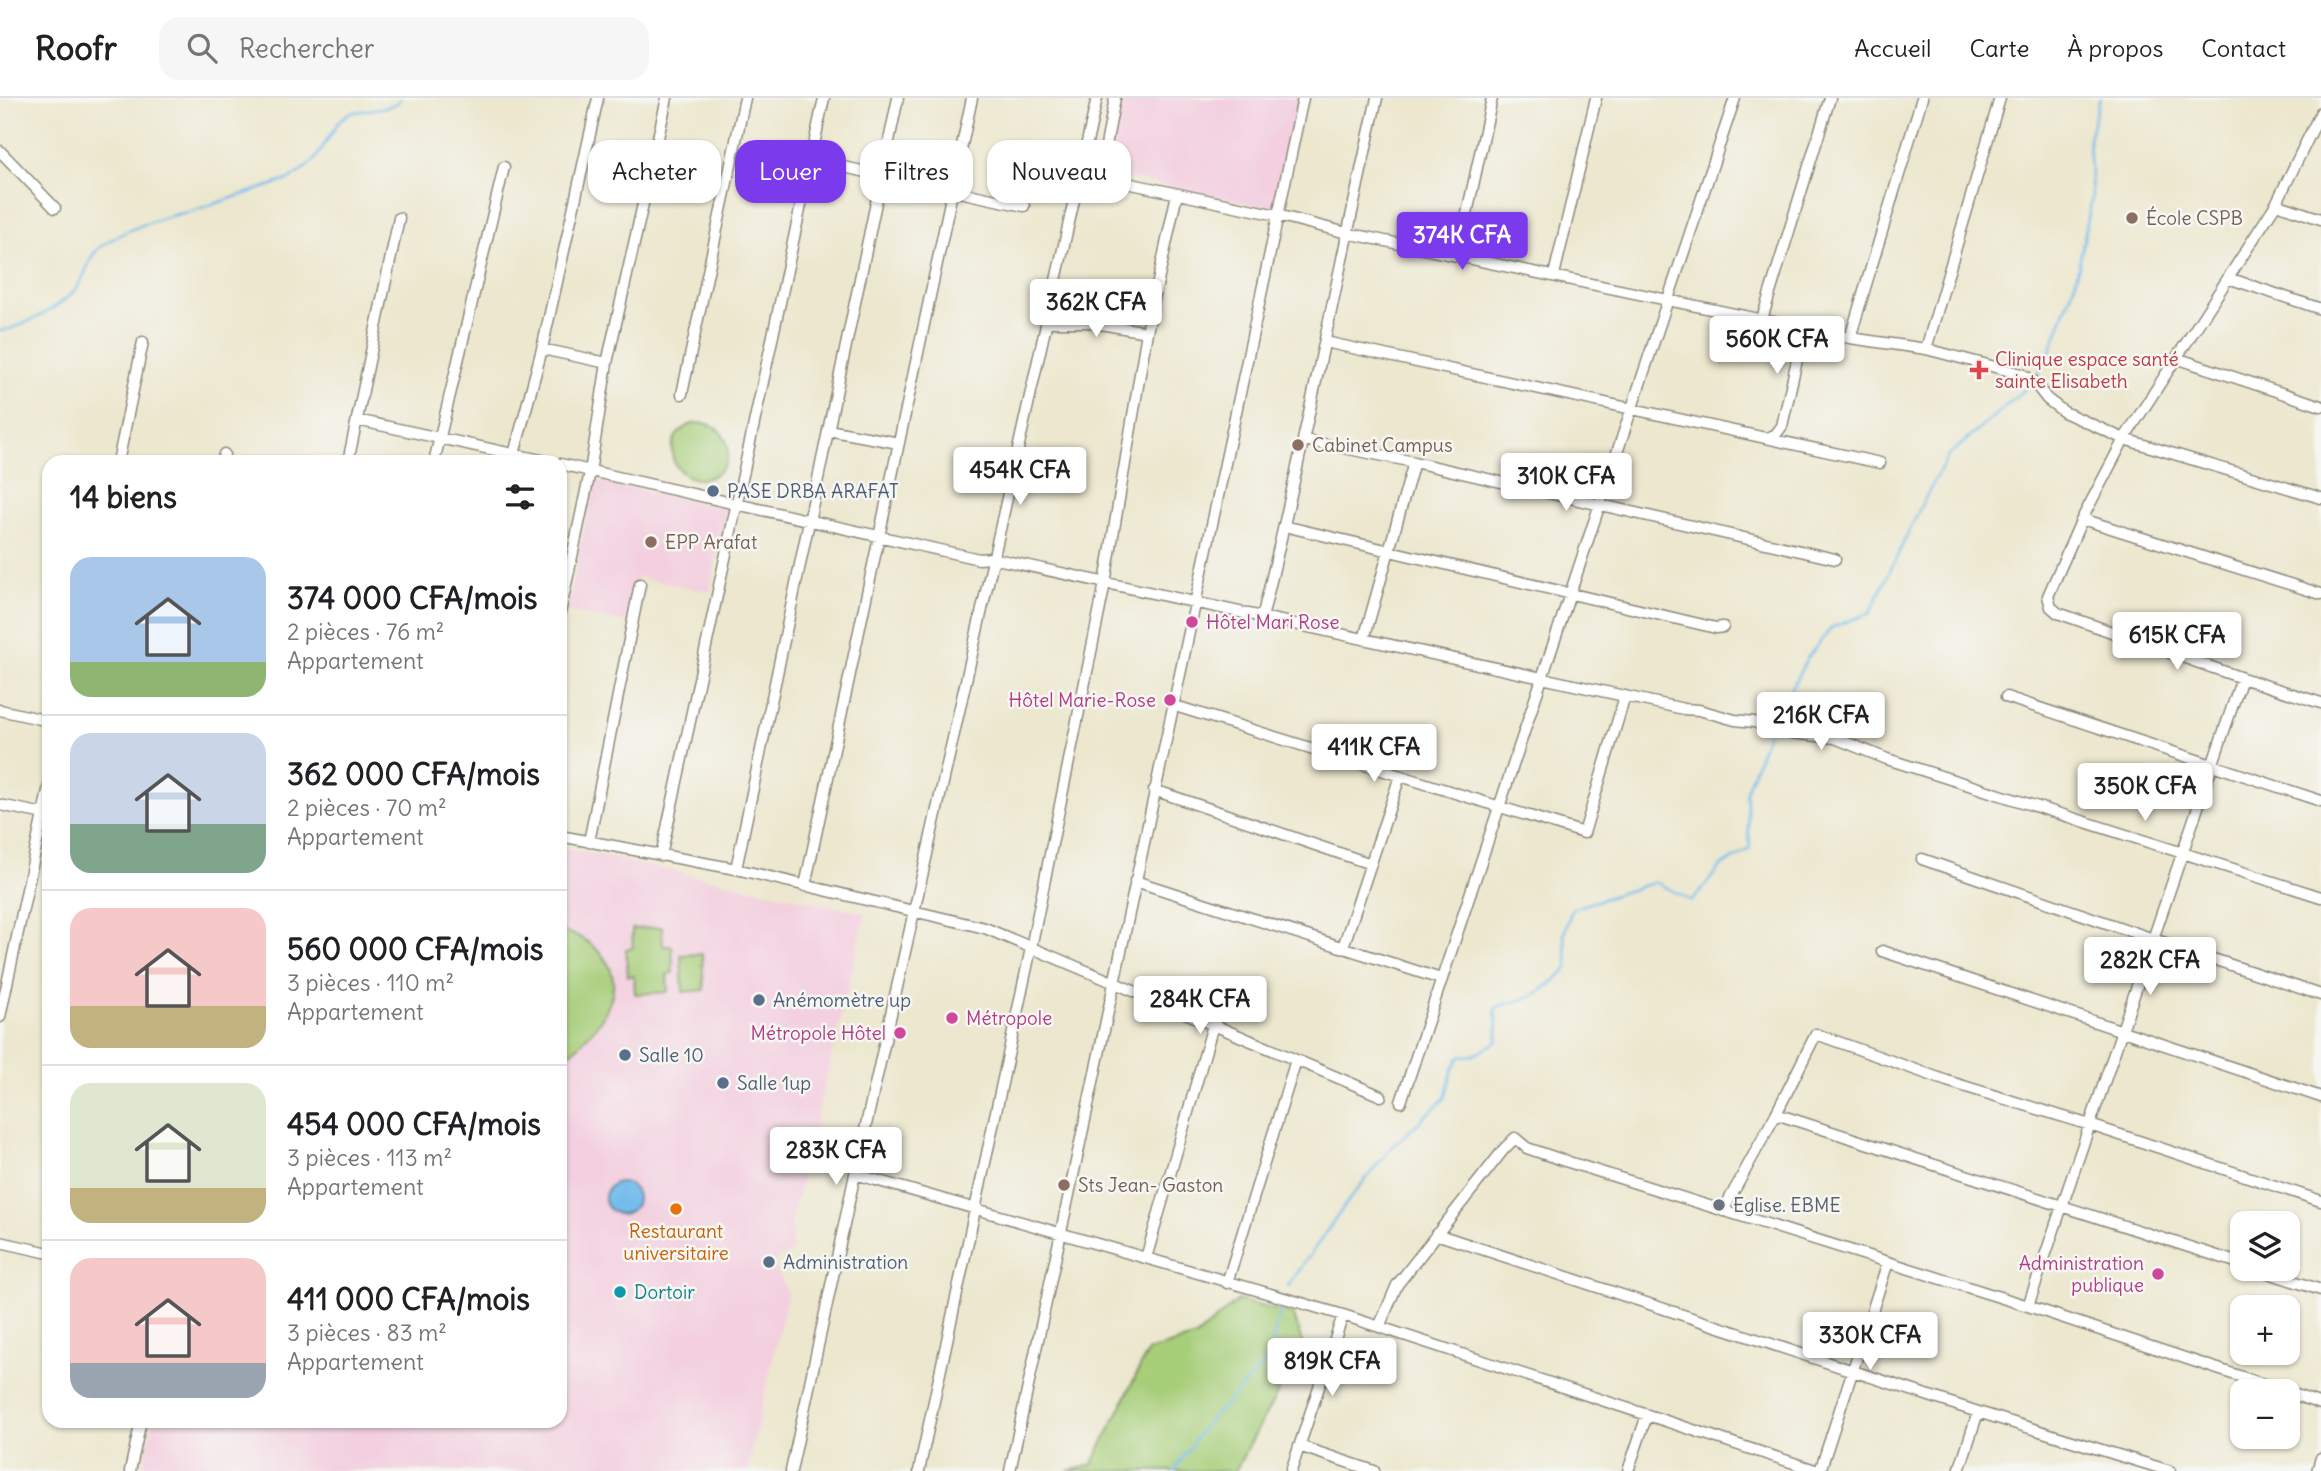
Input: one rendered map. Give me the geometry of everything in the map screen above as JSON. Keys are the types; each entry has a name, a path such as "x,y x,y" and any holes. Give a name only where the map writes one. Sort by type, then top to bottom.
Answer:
{"street":[{"path":"514,455 542,349 598,98"},
{"path":"567,580 590,472 607,363 667,98"},
{"path":"682,394 745,98"},
{"path":"815,140 824,98"},
{"path":"889,140 898,98"},
{"path":"963,140 972,98"},
{"path":"1087,140 1097,98"},
{"path":"1107,140 1115,98"},
{"path":"1010,1471 1303,98"},
{"path":"1262,618 1304,440 1377,98"},
{"path":"1458,255 1492,98"},
{"path":"1554,275 1596,98"},
{"path":"1401,1102 1735,98"},
{"path":"1762,319 1830,98"},
{"path":"1850,338 1922,98"},
{"path":"1926,349 2000,98"},
{"path":"2321,113 2276,204 2124,439 2082,519 2049,596 2051,607 2058,613 2321,703"},
{"path":"0,151 55,208"},
{"path":"435,455 504,167"},
{"path":"1131,184 1347,233 1850,338 1926,349 2022,374 2033,381 2047,399 2064,412 2124,439 2321,498"},
{"path":"919,1471 1031,948 1105,583 1147,332 1177,194"},
{"path":"973,195 1024,206"},
{"path":"661,856 802,203"},
{"path":"736,869 875,203"},
{"path":"805,886 950,203"},
{"path":"791,1471 992,558 1073,203"},
{"path":"2276,204 2321,219"},
{"path":"350,455 399,218"},
{"path":"2228,278 2321,309"},
{"path":"1046,322 1089,322 1147,332"},
{"path":"1768,438 1776,434 1782,426 1804,328"},
{"path":"119,455 143,342"},
{"path":"1325,342 1880,463"},
{"path":"542,349 607,363"},
{"path":"2176,358 2321,406"},
{"path":"357,420 439,437 502,455"},
{"path":"828,430 899,443"},
{"path":"1304,440 1835,559"},
{"path":"1364,639 1414,463"},
{"path":"567,466 979,559 992,558 1684,709 1699,710 1782,732 1835,738 1887,759 2321,897"},
{"path":"2082,519 2321,594"},
{"path":"1284,526 1716,628 1723,627"},
{"path":"589,842 640,584"},
{"path":"2028,1306 2242,678"},
{"path":"1172,705 1584,833 1625,696"},
{"path":"2006,696 2321,802"},
{"path":"0,710 42,719"},
{"path":"1343,947 1401,776"},
{"path":"1154,790 1371,864"},
{"path":"0,805 42,814"},
{"path":"0,1017 42,833"},
{"path":"567,837 736,869 985,928 1381,1096"},
{"path":"1922,859 2321,995"},
{"path":"1135,881 1441,979"},
{"path":"1882,951 2321,1097"},
{"path":"1146,1258 1213,1024"},
{"path":"1723,1211 1816,1034 1947,1081 2321,1201"},
{"path":"1227,1283 1296,1060"},
{"path":"1776,1114 2230,1260"},
{"path":"1379,1327 1397,1285 1515,1138 1527,1148 1538,1152 2028,1306 2247,1379"},
{"path":"855,1174 1343,1315 1819,1471 1888,1262"},
{"path":"1436,1234 1978,1412 2170,1471"},
{"path":"0,1242 42,1251"},
{"path":"2293,1281 2321,1290"},
{"path":"1291,1471 1343,1315"},
{"path":"2300,1397 2321,1404"},
{"path":"1959,1471 1978,1412"},
{"path":"1629,1471 1647,1415"},
{"path":"130,1471 139,1428"},
{"path":"1299,1446 1374,1471"},
{"path":"2317,1471 2321,1458"}],"shaded area":[{"path":"1118,98 1299,98 1276,209 1131,179 1131,140 1110,140"},
{"name":"EPP Arafat","path":"594,480 727,508 710,592 637,577 626,623 567,611"},
{"path":"567,849 866,913 794,1210 791,1224 793,1251 772,1263 788,1291 747,1471 142,1471 151,1428 567,1428"}],"green space":[{"path":"695,423 705,423 720,431 726,440 726,462 720,471 705,479 695,479 677,467 672,456 672,446 684,428"},
{"path":"662,927 663,946 672,946 673,973 667,974 668,992 635,994 634,976 628,976 626,949 633,948 632,929"},
{"path":"567,933 586,941 606,960 612,974 613,988 604,1015 573,1051 567,1051"},
{"path":"702,954 704,990 683,992 681,955"},
{"path":"1238,1300 1294,1315 1303,1346 1235,1471 1068,1471 1092,1465 1148,1351 1196,1337"}],"water":[{"path":"621,1182 632,1187 637,1198 632,1209 621,1214 610,1209 605,1198 610,1187"}],"waterway":[{"path":"0,331 33,319 67,298 81,281 95,252 108,242 155,221 291,179 314,161 340,120 349,113 387,107 401,98"},
{"path":"2036,378 2051,349 2076,280 2092,197 2089,138 2100,98"},
{"path":"1772,724 1808,657 1832,627 1870,613 1948,456 2032,383"},
{"path":"1288,1286 1351,1197 1392,1147 1445,1098 1453,1068 1460,1057 1474,1055 1497,1042 1495,1009 1537,993 1568,968 1564,934 1572,909 1655,882 1692,901 1721,866 1750,849 1746,791 1769,730"},
{"path":"1174,1471 1203,1427 1264,1364 1269,1355 1282,1304"}],"place":[{"name":"École CSPB","path":"2132,218"},
{"name":"Clinique espace santé sainte Elisabeth","path":"1979,370"},
{"name":"Cabinet Campus","path":"1298,445"},
{"name":"PASE DRBA ARAFAT","path":"713,491"},
{"name":"EPP Arafat","path":"651,542"},
{"name":"Hôtel Mari Rose","path":"1192,622"},
{"name":"Hôtel Marie-Rose","path":"1170,700"},
{"name":"Anémomètre up","path":"759,1000"},
{"name":"Métropole","path":"952,1018"},
{"name":"Métropole Hôtel","path":"900,1033"},
{"name":"Salle 10","path":"625,1055"},
{"name":"Salle 1up","path":"723,1083"},
{"name":"Sts Jean- Gaston","path":"1064,1185"},
{"name":"Eglise. EBME","path":"1719,1205"},
{"name":"Restaurant universitaire","path":"676,1209"},
{"name":"Administration","path":"769,1262"},
{"name":"Administration publique","path":"2158,1274"},
{"name":"Dortoir","path":"620,1292"}]}
